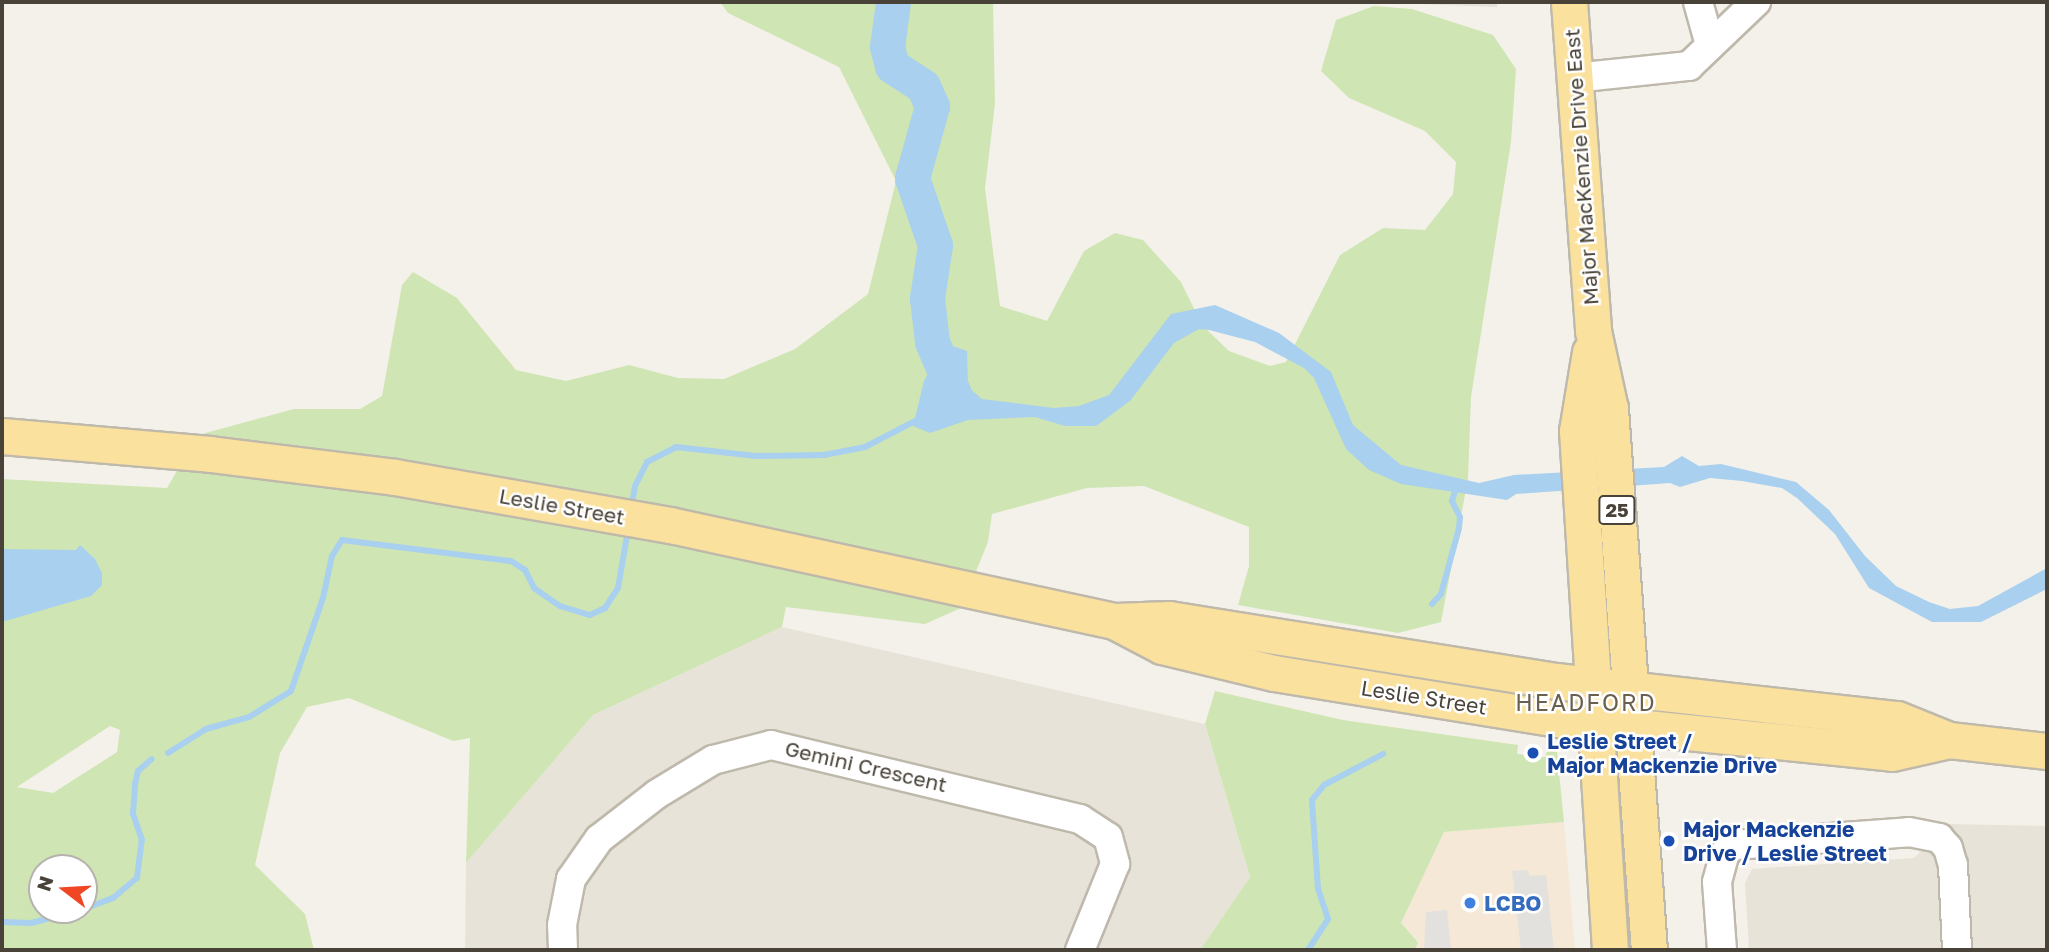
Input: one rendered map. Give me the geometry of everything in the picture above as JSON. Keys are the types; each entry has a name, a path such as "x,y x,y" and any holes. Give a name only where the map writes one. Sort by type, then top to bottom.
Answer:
{"main road":[{"name":"Major MacKenzie Drive East","path":"1569,2 1593,331 1610,409 1649,950"},
{"name":"Major MacKenzie Drive East","path":"1593,331 1577,431 1610,950"},
{"name":"Leslie Street","path":"2,436 197,453 382,475 670,525 1115,621 1169,619 1592,685 1897,719 1949,740 2047,751"},
{"name":"Leslie Street","path":"1115,621 1162,646 1274,673 1596,724 1892,753 1949,740"}],"street":[{"path":"1698,2 1710,46"},
{"path":"1574,78 1674,71 1689,66 1756,2"},
{"name":"Gemini Crescent","path":"563,950 562,925 570,879 599,839 657,794 713,760 771,745 1080,819 1108,837 1115,864 1080,950"},
{"path":"1722,950 1717,882 1725,853 1734,845 1909,832 1939,838 1948,848 1953,865 1957,950"}],"shaded area":[{"path":"1366,2 1497,2 1497,7"},
{"path":"782,627 1205,724 1250,877 1200,950 465,950 466,863 593,715"},
{"path":"1564,822 1575,950 1415,950 1418,941 1401,923 1444,832"},
{"path":"1949,824 2047,826 2047,950 1749,950 1745,883 1752,869 1914,858"},
{"path":"1528,870 1529,876 1546,875 1554,950 1521,950 1512,871"},
{"path":"1447,910 1451,950 1424,950 1426,912"}],"green space":[{"path":"720,2 993,2 995,104 985,188 1000,306 1047,321 1084,251 1115,233 1143,240 1181,282 1202,325 1229,351 1270,366 1286,362 1340,255 1383,228 1425,230 1453,194 1456,162 1425,131 1349,98 1321,71 1336,20 1374,6 1412,9 1493,35 1516,69 1511,142 1471,397 1468,479 1441,622 1398,633 1238,605 1249,566 1249,527 1144,486 1087,488 992,514 988,542 961,608 925,624 786,607 782,627 593,715 466,863 470,738 453,741 349,698 307,707 280,753 255,865 305,914 314,950 2,950 2,479 167,488 198,435 294,409 360,409 382,396 402,285 413,272 457,298 516,370 566,381 629,365 678,378 724,379 795,349 868,294 896,181 839,67 728,13","holes":["110,726 120,730 117,752 53,793 17,787"]},
{"path":"1215,691 1343,720 1518,745 1517,754 1545,757 1547,751 1557,752 1564,822 1444,832 1401,923 1418,942 1415,950 1200,950 1250,877 1205,724"}],"water":[{"path":"1215,305 1279,333 1331,372 1353,425 1401,465 1479,483 1514,475 1664,467 1682,456 1699,466 1721,464 1796,482 1829,510 1865,556 1896,586 1929,602 1950,609 1978,606 2047,568 2047,589 1981,622 1932,622 1869,588 1835,534 1797,498 1782,488 1742,481 1710,478 1680,487 1670,483 1516,494 1507,500 1401,484 1369,470 1346,449 1314,378 1304,368 1255,342 1209,330 1199,329 1174,343 1130,401 1096,426 1065,426 1035,417 968,420 930,433 913,426 924,381 944,343 967,351 968,387 982,399 1054,408 1079,406 1109,395 1171,314"},
{"path":"80,545 95,559 102,573 102,585 91,596 2,622 2,549 76,550"}],"waterway":[{"path":"893,2 887,47 892,66 923,86 932,106 912,178 935,245 927,298 932,342 957,401"},
{"path":"631,509 635,486 647,462 676,447 755,456 824,455 865,447 919,419"},
{"path":"1432,604 1441,594 1459,528 1460,517 1452,501 1457,485"},
{"path":"168,753 206,729 249,717 291,691 323,598 332,556 342,540 511,561 525,570 534,588 560,606 590,615 605,608 618,588 628,530"},
{"path":"1308,950 1328,919 1318,889 1312,800 1324,785 1383,754"},
{"path":"98,904 113,898 137,878 142,840 133,814 135,784 138,771 152,759"},
{"path":"2,922 28,923"}],"place":[{"name":"Leslie Street / Major Mackenzie Drive","path":"1533,753"},
{"name":"Major Mackenzie Drive / Leslie Street","path":"1669,841"},
{"name":"LCBO","path":"1470,903"}],"district":[{"name":"HEADFORD","path":"1586,702"}]}
